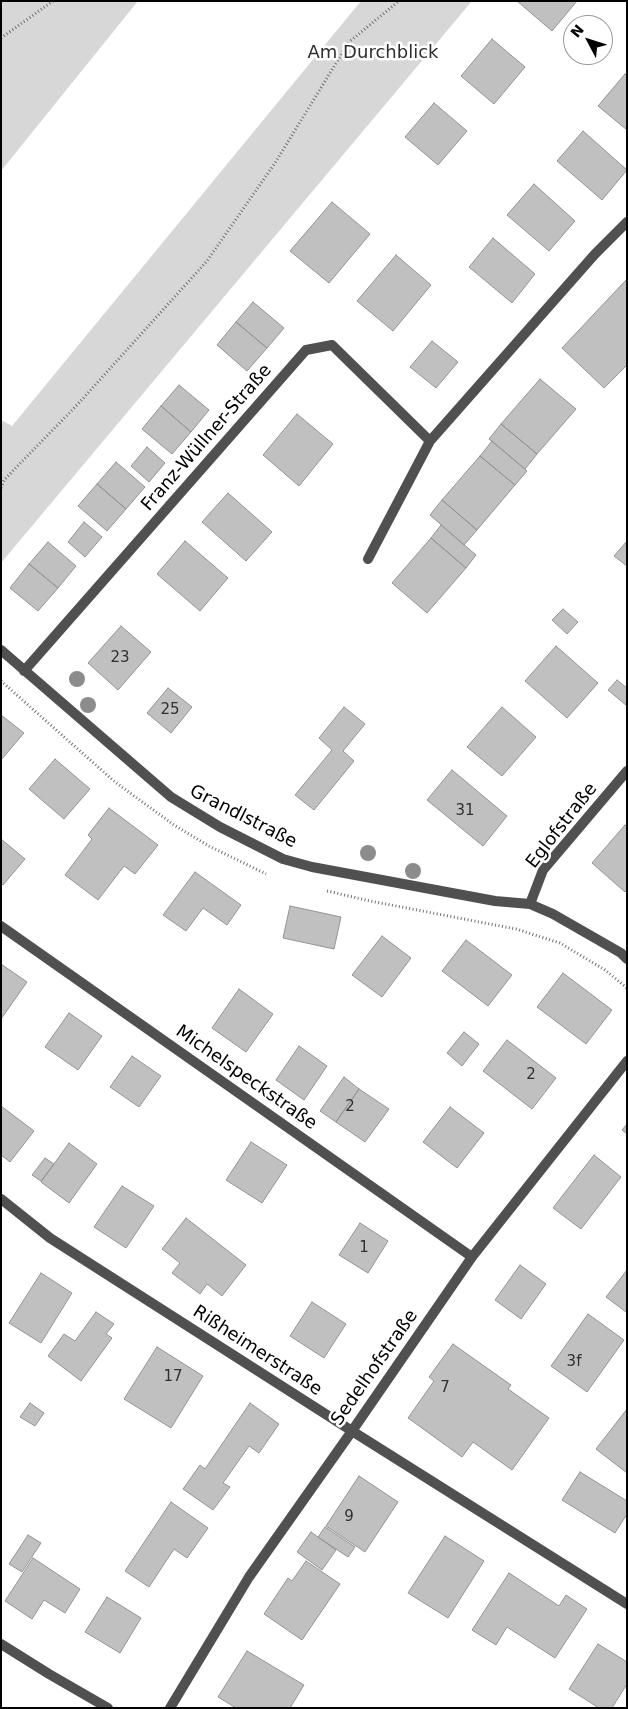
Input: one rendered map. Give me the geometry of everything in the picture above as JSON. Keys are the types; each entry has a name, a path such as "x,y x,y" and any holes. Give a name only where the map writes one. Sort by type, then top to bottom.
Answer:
{"street":[{"path":"368,559 430,441 596,254 627,222"},
{"name":"Franz-Wüllner-Straße","path":"24,671 306,350 332,345 430,441"},
{"name":"Grandlstraße","path":"1,650 171,797 220,828 283,859 487,899 530,904 570,924 627,959"},
{"name":"Eglofstraße","path":"530,904 543,870 627,771"},
{"name":"Michelspeckstraße","path":"1,926 472,1257"},
{"name":"Sedelhofstraße","path":"170,1708 249,1576 472,1257 627,1062"},
{"name":"Rißheimerstraße","path":"1,1198 50,1238 627,1604"},
{"path":"1,1644 108,1708"}],"path":[{"path":"1,38 53,1"},
{"path":"1,488 3,479 78,404 208,261 275,163 349,42 399,1"}],"green space":[{"path":"1,1 138,1 1,171"},
{"name":"Am Durchblick","path":"361,1 472,1 1,563 1,420 12,426"}],"building":[{"path":"517,1 577,1 565,15 563,15 563,18 552,31"},
{"path":"492,39 525,67 494,104 461,76"},
{"path":"625,74 627,76 627,130 598,106"},
{"path":"434,103 467,131 438,165 405,137"},
{"path":"583,131 627,170 602,200 557,161"},
{"path":"534,184 575,221 549,251 507,215"},
{"path":"332,202 370,234 329,283 290,251"},
{"path":"493,238 535,274 512,303 469,267"},
{"path":"396,255 431,285 393,331 357,301"},
{"path":"627,279 627,365 604,388 562,348"},
{"path":"253,302 284,328 267,348 236,322"},
{"path":"236,322 267,348 247,371 217,345"},
{"path":"432,341 458,362 436,388 410,367"},
{"path":"540,379 576,409 537,454 501,424"},
{"path":"179,385 209,410 191,432 161,406"},
{"path":"161,406 191,432 172,454 142,429"},
{"path":"297,414 333,444 299,486 263,455"},
{"path":"501,424 537,454 525,469 489,439"},
{"path":"492,441 527,471 515,485 480,456"},
{"path":"147,447 165,463 149,482 131,466"},
{"path":"480,456 515,485 477,530 442,500"},
{"path":"116,462 145,487 126,509 97,484"},
{"path":"97,484 126,509 107,531 78,506"},
{"path":"228,493 272,532 246,561 202,522"},
{"path":"442,500 477,530 464,545 430,515"},
{"path":"84,522 102,537 85,557 68,542"},
{"path":"441,525 476,555 466,568 431,538"},
{"path":"431,538 466,568 427,613 392,583"},
{"path":"185,541 228,578 200,611 157,574"},
{"path":"627,541 627,566 614,556"},
{"path":"48,542 76,566 58,588 29,564"},
{"path":"29,564 58,588 38,611 10,588"},
{"path":"563,609 578,622 567,634 552,620"},
{"path":"121,626 151,652 118,690 88,663"},
{"path":"556,646 598,683 567,718 525,681"},
{"path":"617,680 627,688 627,706 608,690"},
{"path":"168,688 192,707 171,733 147,713"},
{"path":"344,707 365,724 343,751 354,761 314,810 295,795 332,750 319,738"},
{"path":"502,707 536,737 502,776 467,747"},
{"path":"1,715 24,733 1,760"},
{"path":"55,759 90,789 64,819 29,789"},
{"path":"452,770 507,816 483,846 427,800"},
{"path":"109,808 158,845 135,874 124,866 98,900 65,875 92,839 88,835"},
{"path":"625,825 627,826 627,890 625,892 592,863"},
{"path":"1,839 25,859 3,885 1,883"},
{"path":"195,872 241,905 227,925 203,908 186,931 163,915"},
{"path":"290,906 341,917 334,949 283,938"},
{"path":"382,936 411,958 382,997 352,975"},
{"path":"466,940 512,975 488,1006 442,971"},
{"path":"1,964 27,982 1,1019"},
{"path":"563,973 612,1010 586,1044 537,1007"},
{"path":"239,989 273,1014 246,1052 212,1028"},
{"path":"69,1013 102,1036 78,1070 45,1047"},
{"path":"464,1032 479,1044 462,1066 447,1053"},
{"path":"507,1040 556,1078 532,1109 483,1071"},
{"path":"299,1046 327,1066 304,1100 276,1080"},
{"path":"132,1056 161,1076 139,1107 110,1087"},
{"path":"344,1077 359,1089 336,1122 320,1111"},
{"path":"359,1089 389,1109 365,1142 336,1122"},
{"path":"1,1106 34,1131 10,1162 1,1155"},
{"path":"450,1107 484,1133 457,1168 423,1142"},
{"path":"627,1124 627,1134 622,1130"},
{"path":"251,1142 287,1165 262,1203 226,1180"},
{"path":"69,1143 97,1164 69,1203 41,1182"},
{"path":"594,1155 621,1177 581,1229 553,1208"},
{"path":"45,1158 54,1164 41,1181 32,1175"},
{"path":"122,1186 154,1206 126,1248 94,1227"},
{"path":"186,1218 246,1265 222,1296 207,1284 200,1294 172,1273 180,1263 162,1249"},
{"path":"360,1223 388,1241 368,1273 339,1255"},
{"path":"520,1265 546,1284 521,1319 495,1300"},
{"path":"627,1270 627,1311 626,1312 606,1297"},
{"path":"41,1273 72,1293 41,1343 9,1323"},
{"path":"312,1302 346,1324 324,1358 290,1336"},
{"path":"96,1312 114,1324 106,1334 112,1338 81,1381 48,1356 64,1334 75,1341"},
{"path":"588,1314 624,1340 587,1392 551,1366"},
{"path":"453,1344 511,1385 508,1389 549,1418 512,1470 473,1442 462,1457 408,1418 434,1381 429,1377"},
{"path":"157,1347 203,1376 171,1428 124,1399"},
{"path":"30,1403 44,1413 35,1426 20,1417"},
{"path":"250,1403 279,1424 259,1453 249,1446 223,1483 230,1487 213,1510 183,1489 200,1465 205,1469"},
{"path":"627,1409 627,1473 596,1449"},
{"path":"580,1472 627,1501 627,1514 615,1533 562,1500"},
{"path":"359,1476 398,1502 365,1552 326,1526"},
{"path":"171,1502 208,1528 187,1558 174,1549 149,1587 125,1571"},
{"path":"325,1527 355,1547 348,1557 318,1537"},
{"path":"311,1532 336,1550 322,1570 297,1552"},
{"path":"28,1535 41,1543 22,1572 9,1564"},
{"path":"445,1536 484,1561 448,1618 408,1593"},
{"path":"33,1558 80,1589 65,1613 44,1600 32,1619 5,1601"},
{"path":"306,1561 340,1584 302,1640 264,1614 288,1578 292,1581"},
{"path":"509,1573 559,1606 566,1595 587,1609 555,1658 507,1627 496,1645 472,1630"},
{"path":"107,1597 141,1618 120,1653 85,1632"},
{"path":"598,1644 627,1662 627,1684 612,1708 599,1708 569,1689"},
{"path":"247,1651 304,1685 290,1708 236,1708 218,1697"}]}
